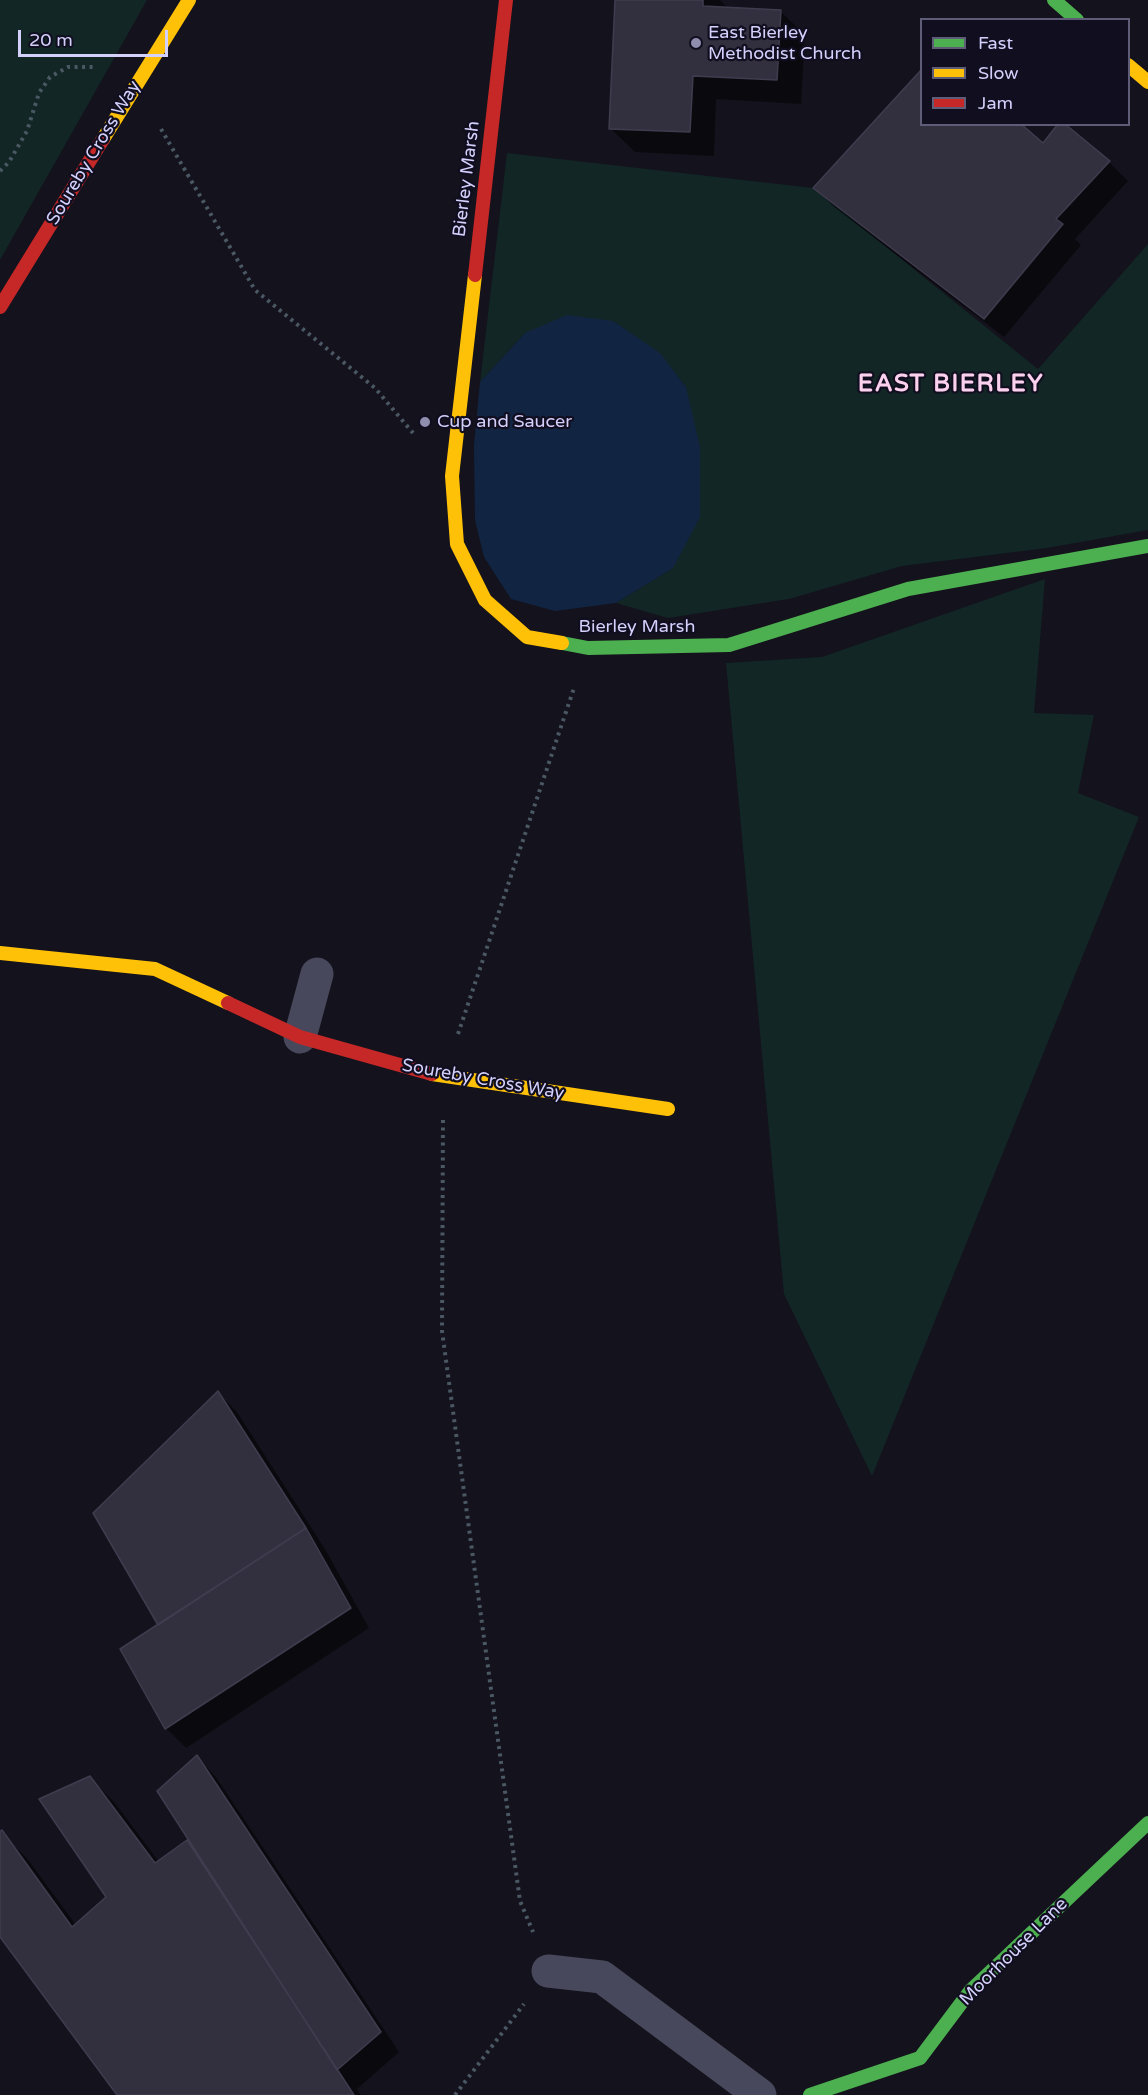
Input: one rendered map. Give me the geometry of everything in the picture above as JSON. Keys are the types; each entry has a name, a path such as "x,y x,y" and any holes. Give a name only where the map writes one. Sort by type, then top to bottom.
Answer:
{"street":[{"name":"Soureby Cross Way","path":"0,307 189,0"},
{"name":"Bierley Marsh","path":"506,0 452,476 457,544 485,600 527,637 588,648 729,645 908,589 1148,546"},
{"path":"1054,0 1075,18"},
{"path":"1130,67 1148,82"},
{"name":"Soureby Cross Way","path":"0,953 155,969 300,1037 422,1073 668,1110"},
{"path":"300,1037 317,974"},
{"name":"Moorhouse Lane","path":"810,2095 920,2058 971,1990 1148,1823"},
{"path":"548,1971 602,1977 760,2095"}],"path":[{"path":"0,171 9,162 27,130 39,93 50,77 68,67 106,68 135,86 255,290 375,388 452,476"},
{"path":"455,2095 548,1971 520,1901 442,1331 444,1076 588,648"}],"green space":[{"path":"0,0 147,0 0,260"},
{"path":"507,153 813,188 1038,369 1148,244 1148,530 1047,548 902,566 789,599 668,618 616,603 673,568 686,387 660,354 613,321 525,333 480,382"},
{"path":"1045,579 1034,713 1094,715 1078,793 1139,817 872,1476 784,1294 726,663 822,657"}],"water":[{"path":"567,315 613,321 660,353 686,387 700,447 700,517 673,568 616,603 555,611 511,599 484,557 475,520 474,445 480,382 525,333"}],"building":[{"name":"East Bierley Methodist Church","path":"615,0 703,0 703,6 781,10 777,80 693,76 690,132 609,129"},
{"path":"920,71 920,126 1023,126 1043,143 1056,126 1067,126 1110,161 1056,219 1063,224 984,319 813,188"},
{"path":"218,1391 306,1528 158,1625 93,1513"},
{"path":"306,1528 351,1608 165,1729 120,1649"},
{"path":"197,1755 381,2032 337,2070 157,1791"},
{"path":"90,1776 155,1863 187,1840 354,2095 117,2095 0,1937 0,1831 2,1830 72,1927 106,1897 39,1799"}],"traffic: fast":[{"path":"1054,0 1075,18"},
{"path":"562,643 588,648 729,645 908,589 1148,546"},
{"path":"810,2095 920,2058 971,1990 1148,1823"}],"traffic: slow":[{"path":"103,139 189,0"},
{"path":"1130,67 1148,82"},
{"path":"475,275 452,476 457,544 485,600 527,637 562,643"},
{"path":"0,953 155,969 228,1003"},
{"path":"432,1074 668,1109"}],"traffic: jam":[{"path":"475,275 506,0"},
{"path":"0,307 103,139"},
{"path":"228,1003 300,1037 432,1074"}],"place":[{"name":"East Bierley Methodist Church","path":"696,43"},
{"name":"Cup and Saucer","path":"425,422"}],"district":[{"name":"EAST BIERLEY","path":"951,385"}]}
